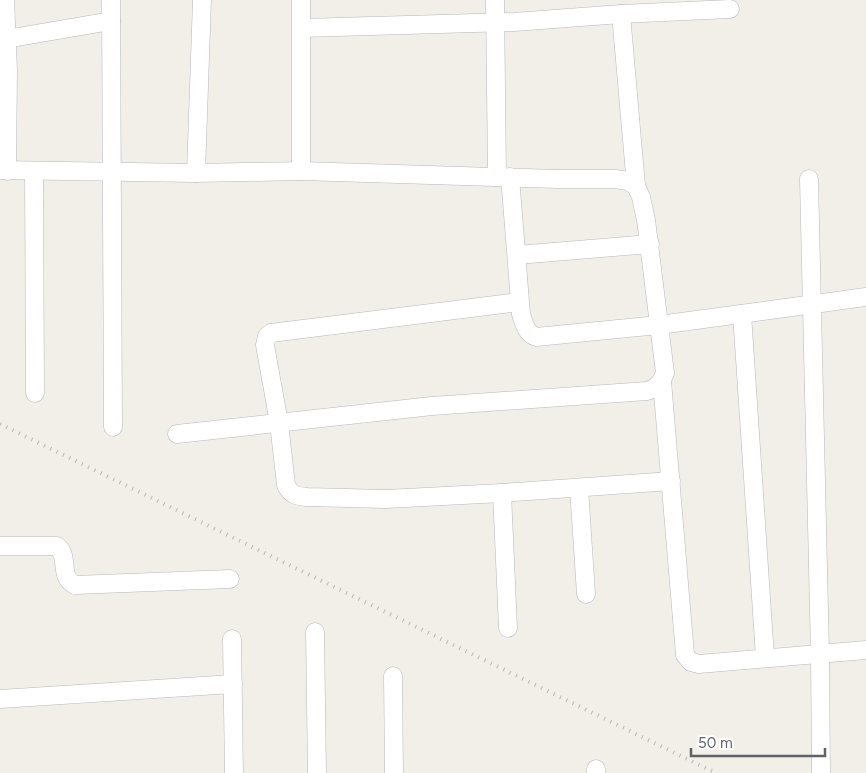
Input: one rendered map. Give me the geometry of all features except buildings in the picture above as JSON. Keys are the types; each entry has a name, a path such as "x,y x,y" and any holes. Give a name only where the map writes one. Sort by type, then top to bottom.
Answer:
{"street":[{"path":"5,0 3,170 196,173 301,171 558,180 615,179 628,181 636,186"},
{"path":"110,0 113,427"},
{"path":"196,173 202,0"},
{"path":"301,171 302,0"},
{"path":"495,0 494,23 503,177 517,255 521,314 527,330 532,335 536,337 659,325 866,296"},
{"path":"302,28 494,23 730,9"},
{"path":"177,434 432,406 647,391 655,388 662,381 665,373 650,244 641,197 636,186 621,14"},
{"path":"6,39 111,21"},
{"path":"34,171 34,393"},
{"path":"809,179 821,773"},
{"path":"517,255 650,244"},
{"path":"519,302 270,333 264,345 279,423 286,485 294,495 386,499 671,481"},
{"path":"742,314 765,658"},
{"path":"662,381 685,655 691,662 699,664 866,650"},
{"path":"579,488 586,594"},
{"path":"502,493 508,628"},
{"path":"0,546 57,546 63,553 66,578 75,585 230,579"},
{"path":"315,632 317,773"},
{"path":"232,639 234,773"},
{"path":"392,676 394,773"},
{"path":"0,699 233,684"}],"railway":[{"path":"0,424 716,773"}]}
